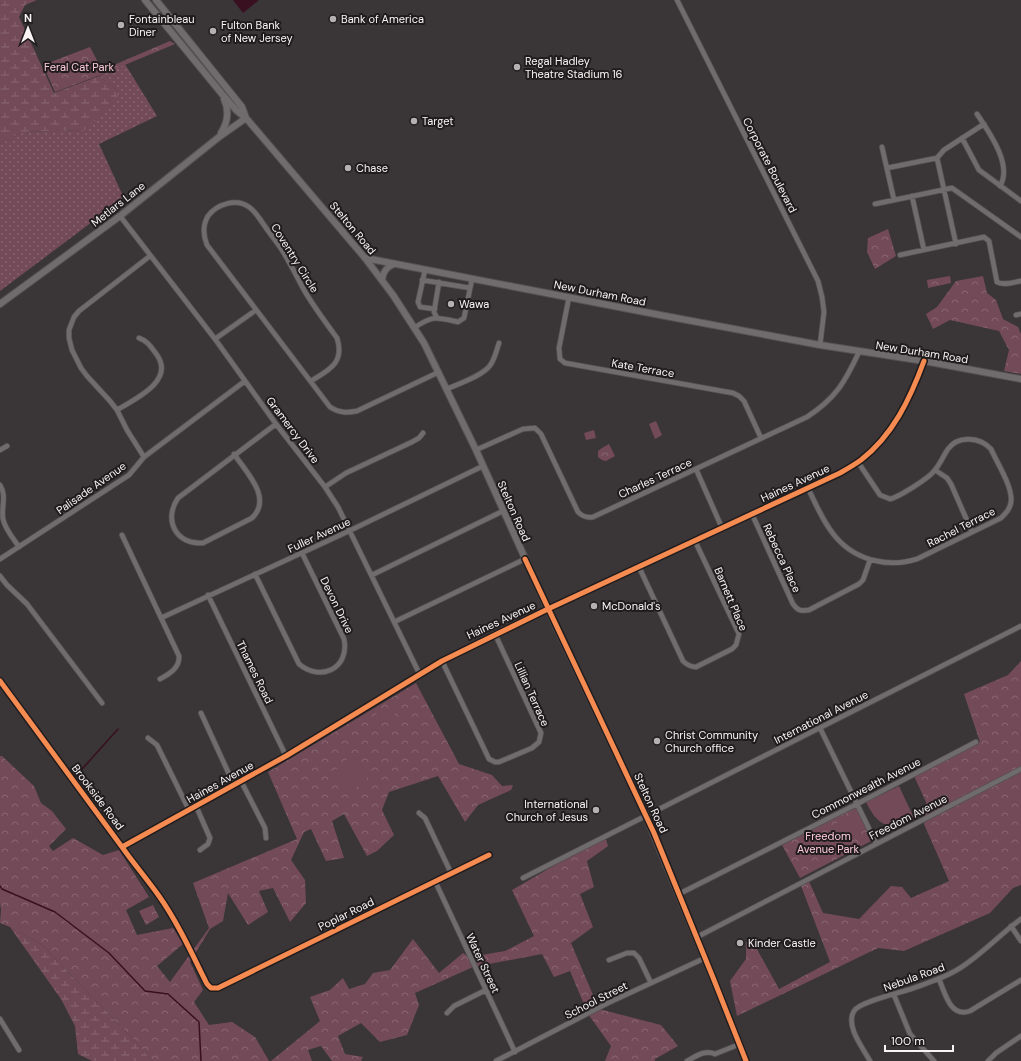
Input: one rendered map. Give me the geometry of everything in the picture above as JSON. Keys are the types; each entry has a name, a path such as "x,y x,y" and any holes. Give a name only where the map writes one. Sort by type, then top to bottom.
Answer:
{"main road":[{"name":"Stelton Road","path":"145,0 222,94 237,111 246,118 365,258 382,280 424,342 476,450 548,609 646,816 746,1061"},
{"name":"Stelton Road","path":"156,0 242,107 246,118"},
{"path":"219,137 224,129 227,117 226,105 222,94"},
{"name":"Metlars Lane","path":"0,304 120,216 219,137 246,118"},
{"name":"New Durham Road","path":"365,258 667,317 859,352 924,361 1021,379"},
{"path":"382,280 384,271 395,264"}],"street":[{"name":"Corporate Boulevard","path":"677,0 818,281 824,312 820,345"},
{"path":"977,114 999,151 1004,176 1000,186"},
{"path":"887,168 937,158 944,150 984,124"},
{"path":"962,138 980,170 1021,201"},
{"path":"882,147 894,200"},
{"path":"937,158 956,244"},
{"path":"875,204 949,188 956,190 1021,237"},
{"path":"912,196 924,250"},
{"name":"Coventry Circle","path":"311,381 333,367 338,360 339,345 337,338 305,292 282,251 249,206 229,203 222,206 210,214 205,221 203,230 207,245 330,408 346,413 357,411 439,372"},
{"name":"Gramercy Drive","path":"120,216 215,339 276,424 325,487 338,507 372,574 420,675"},
{"path":"900,255 981,238 987,239 990,243 998,282 1003,284 1021,280"},
{"path":"144,457 127,430 117,410 81,368 72,350 69,330 74,317 80,311 150,256"},
{"path":"425,270 418,302 420,307 435,309"},
{"path":"414,328 425,320 437,318 458,322 464,318 472,279"},
{"path":"422,280 470,288"},
{"path":"437,318 434,312 439,282"},
{"name":"Kate Terrace","path":"569,297 560,348 560,359 565,363 733,393 744,400 761,438"},
{"path":"215,339 256,310"},
{"path":"117,410 151,388 158,381 161,373 160,360 148,343 139,338"},
{"path":"447,389 489,367 492,363 499,343"},
{"name":"Charles Terrace","path":"476,450 523,429 530,427 538,429 578,512 587,518 807,417 822,407 836,393 848,377 859,352"},
{"name":"Haines Avenue","path":"122,847 286,756 442,661 548,609 840,474 858,462 878,444 896,421 913,391 924,361"},
{"name":"Palisade Avenue","path":"0,559 129,475 144,457 245,381"},
{"path":"234,454 259,492 260,506 256,514 252,518 203,543 186,541 177,533 174,526 172,512 174,503 178,498 234,454 276,424"},
{"path":"325,487 346,473 412,442 419,438 423,432"},
{"name":"Rachel Terrace","path":"808,488 820,513 835,537 844,546 854,554 870,560 883,562 907,562 917,559 1001,518 1008,510 1011,502 1009,489 991,449 987,444 976,439 962,440 955,443 948,448 935,470 902,495 890,499 880,495 858,462"},
{"path":"0,450 7,446"},
{"name":"Fuller Avenue","path":"161,618 208,595 350,531 483,466"},
{"path":"696,469 722,528"},
{"path":"935,470 947,478 951,484 972,532"},
{"path":"0,485 4,494 4,520 6,528 19,547"},
{"path":"372,574 503,511"},
{"name":"Rebecca Place","path":"752,514 793,604 797,609 802,611 809,610 859,584 863,580 870,560"},
{"path":"122,535 178,653 180,661 178,665 170,673 160,679"},
{"name":"Barnett Place","path":"639,567 683,661 687,665 696,667 732,649 736,645 739,634 695,541"},
{"name":"Devon Drive","path":"255,574 299,664 314,672 332,670 344,657 344,639 302,553"},
{"path":"394,622 525,559"},
{"path":"0,576 7,585 27,604 102,703"},
{"name":"Thames Road","path":"208,595 286,756"},
{"name":"International Avenue","path":"523,878 1021,626"},
{"name":"Lillian Terrace","path":"442,661 489,759 499,762 532,748 540,742 541,733 496,634"},
{"name":"Brookside Road","path":"0,682 159,896 185,940 207,984 211,988"},
{"path":"201,713 234,785"},
{"path":"820,728 876,843"},
{"path":"148,738 157,745 189,810"},
{"name":"Commonwealth Avenue","path":"679,894 976,742"},
{"name":"Freedom Avenue","path":"696,937 1021,769"},
{"path":"241,782 265,828 266,838"},
{"path":"196,806 210,838 208,844 200,850"},
{"path":"419,813 425,818 451,873"},
{"name":"Poplar Road","path":"211,988 218,988 489,855"},
{"name":"Water Street","path":"435,881 514,1052"},
{"name":"Nebula Road","path":"870,1061 852,1027 853,1012 860,1005 894,995 939,978 966,964 1021,919"},
{"path":"1012,926 1021,941"},
{"path":"609,960 627,953 634,953 639,958 651,983"},
{"name":"School Street","path":"496,1061 608,1003 705,958"},
{"path":"939,978 951,1006 956,1011 962,1013 970,1011 1021,980"},
{"path":"447,1012 454,1006 486,990"},
{"path":"894,995 910,1034 934,1061"},
{"path":"0,1019 19,1050"},
{"path":"988,1061 996,1053 1021,1036"},
{"path":"687,1061 705,1052 715,1054 740,1044"}],"green space":[{"path":"0,0 37,0 25,5 19,17 54,93 99,76 118,91 117,100 85,130 22,132 0,144"},
{"name":"Feral Cat Park","path":"170,41 175,44 55,92 43,65 90,47 102,70"},
{"path":"125,64 157,116 99,144 124,198 0,291 0,144 22,132 85,130 118,91 99,76"},
{"path":"888,229 896,256 875,269 867,252 868,238"},
{"path":"950,276 951,283 928,288 927,280"},
{"path":"983,276 987,293 996,300 1003,319 1018,327 1021,334 1021,374 1004,371 1009,350 999,331 950,320 933,329 926,314 937,307 956,281"},
{"path":"656,421 662,435 655,439 649,424"},
{"path":"594,430 596,438 586,440 584,433"},
{"path":"609,444 615,456 606,461 602,460 598,457 598,451"},
{"path":"1021,661 1021,885 1013,888 990,913 904,951 878,948 737,1016 730,981 746,959 746,942 753,942 779,989 830,962 800,883 808,879 823,913 859,919 891,886 902,887 911,898 949,881 924,824 926,802 914,776 980,742 964,694 1008,675"},
{"path":"416,683 459,764 492,775 502,786 513,785 511,790 478,805 465,822 438,776 389,792 382,810 394,835 377,851 367,856 344,814 332,821 344,858 326,861 311,829 304,832 291,860 305,880 306,903 290,922 273,888 259,891 268,912 248,925 228,893 223,921 210,929 190,962 203,990 194,1002 209,1025 232,1022 255,1037 269,1061 152,1061 134,1040 41,944 0,923 0,756 2,756 34,786 41,803 52,811 66,829 49,846 53,851 73,838 103,855 119,850 149,897 126,910 137,935 173,928 183,944 157,966 170,982 209,928 193,883 297,839 268,772"},
{"path":"390,707 395,715 377,726 372,717"},
{"path":"352,755 370,775 352,791 334,771"},
{"path":"899,786 914,818 905,822 891,825 880,822 875,817 866,802"},
{"name":"Freedom Avenue Park","path":"856,807 873,840 800,878 782,845"},
{"path":"855,814 861,826 840,836 835,824"},
{"path":"605,836 608,846 587,861 594,887 580,894 593,927 571,943 599,1009 661,1025 678,1046 655,1059 655,1061 605,1061 611,1046 588,1014 570,971 554,977 542,954 473,967 415,993 419,1005 407,1035 380,1042 361,1023 338,1036 345,1054 363,1057 361,1061 332,1061 321,1046 308,1050 312,1061 271,1061 320,1021 310,997 330,990 343,978 349,989 365,984 373,973 390,970 413,939 439,973 463,953 469,957 505,951 534,936 512,890"},
{"path":"153,905 159,917 146,925 139,911"},
{"path":"10,927 41,944 134,1040 152,1061 92,1061 78,1054 75,1026 61,999"}],"shaded area":[{"path":"233,0 259,0 243,13"}],"waterway":[{"path":"74,778 118,729"},
{"path":"0,886 2,889 55,912 109,953 145,991 168,994 199,1022 201,1061"}],"cycle path":[{"path":"122,847 286,756 442,661 548,609 850,467 872,450 891,428 913,389 924,361"},
{"path":"525,559 654,833 746,1061"},
{"path":"0,681 166,906 179,928 207,984 211,988 218,988 489,855"}],"place":[{"name":"Bank of America","path":"333,19"},
{"name":"Fontainbleau Diner","path":"121,25"},
{"name":"Fulton Bank of New Jersey","path":"213,31"},
{"name":"Regal Hadley Theatre Stadium 16","path":"517,67"},
{"name":"Target","path":"414,121"},
{"name":"Chase","path":"348,168"},
{"name":"Wawa","path":"451,304"},
{"name":"McDonald's","path":"594,606"},
{"name":"Christ Community Church office","path":"657,741"},
{"name":"International Church of Jesus","path":"596,810"},
{"name":"Kinder Castle","path":"740,943"}]}
